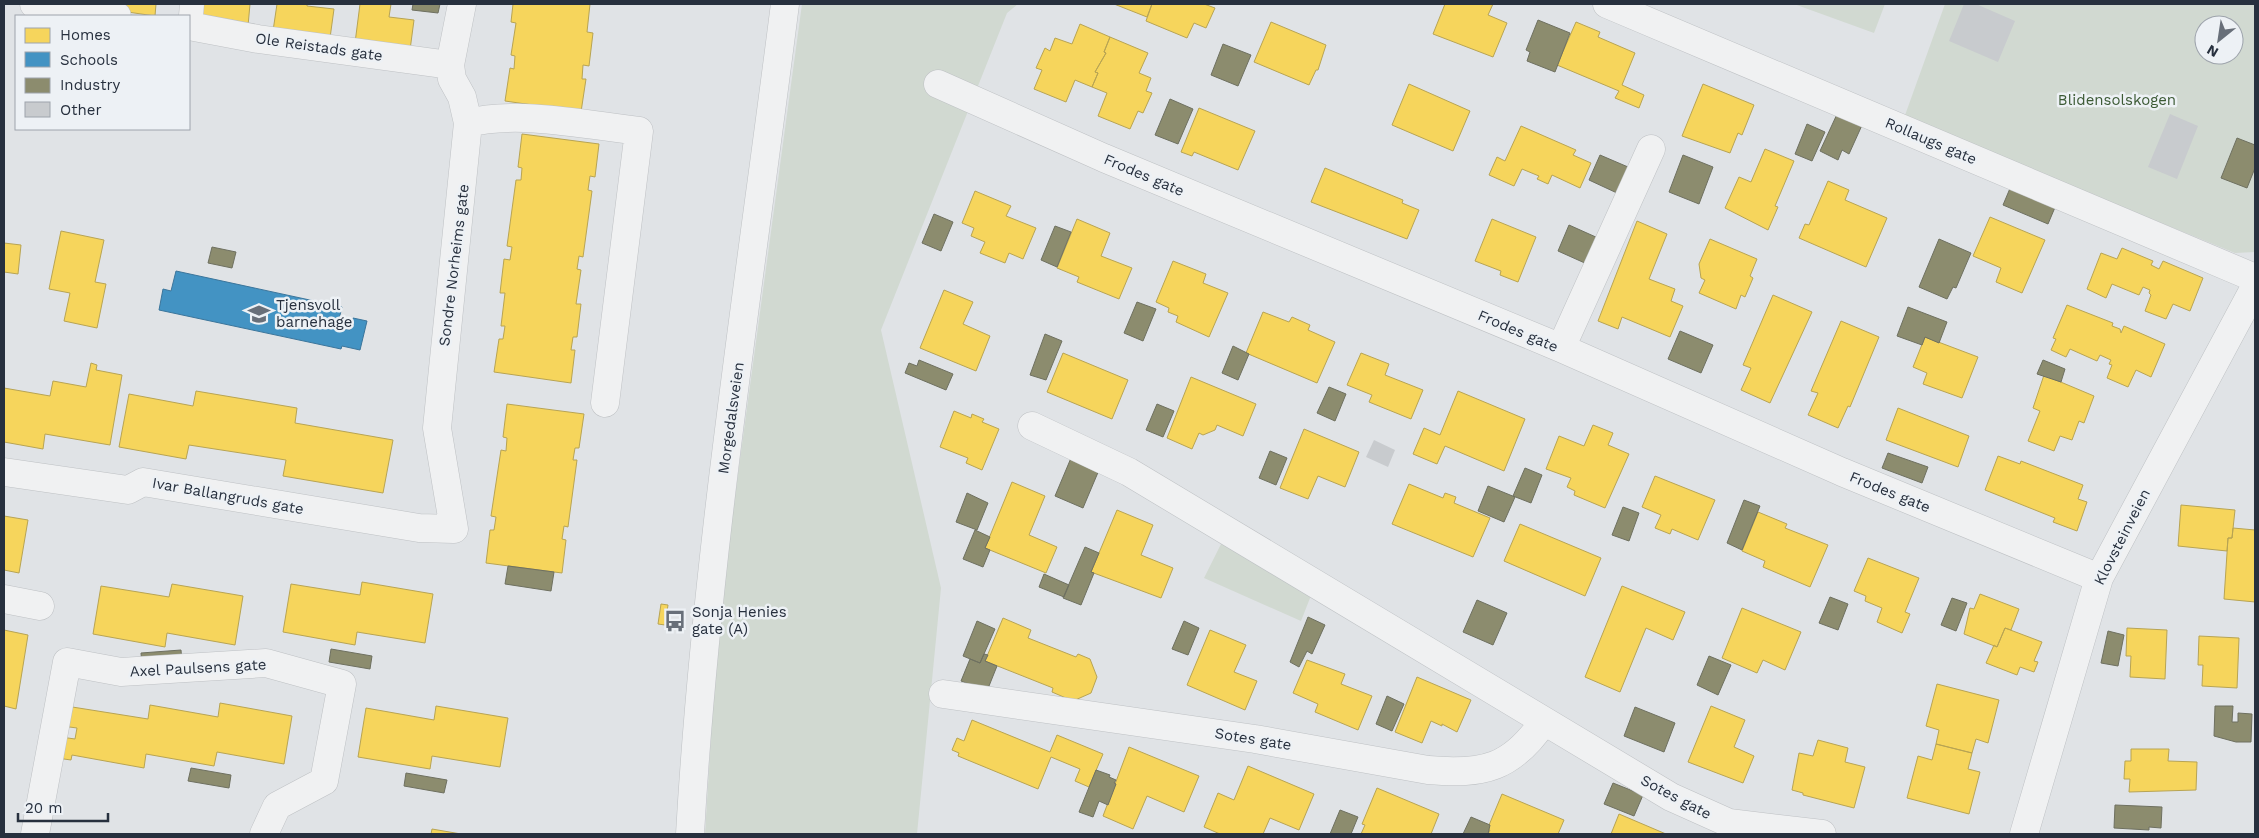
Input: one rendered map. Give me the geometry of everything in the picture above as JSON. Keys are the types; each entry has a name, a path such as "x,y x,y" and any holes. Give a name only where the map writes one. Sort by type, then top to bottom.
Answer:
{"street":[{"path":"34,4 110,15"},
{"name":"Sondre Norheims gate","path":"454,528 437,428 468,123 462,97 452,79 450,65 462,4"},
{"name":"Morgedalsveien","path":"690,834 698,701 716,530 785,4"},
{"name":"Rollaugs gate","path":"1607,4 2255,278"},
{"name":"Ole Reistads gate","path":"190,19 258,39 450,65"},
{"name":"Frodes gate","path":"938,84 1113,162 1561,348 1842,472 2098,578"},
{"path":"468,123 488,118 513,117 639,131 605,402"},
{"path":"1561,348 1651,149"},
{"name":"Klovsteinveien","path":"2024,834 2098,578 2255,287"},
{"name":"Sotes gate","path":"1032,426 1129,472 1671,797 1704,813 1729,822 1822,834"},
{"name":"Ivar Ballangruds gate","path":"4,472 128,490 143,482 419,528 454,528"},
{"path":"4,599 40,606"},
{"name":"Axel Paulsens gate","path":"35,834 67,662 120,672 266,663 342,684 324,781 277,806 264,834"},
{"name":"Sotes gate","path":"942,694 1157,724 1456,773 1483,770 1509,760 1531,740 1544,721"}],"green space":[{"path":"802,4 1018,4 1007,13 881,330 941,588 917,834 705,834 718,621"},
{"path":"1794,4 1885,4 1874,33"},
{"name":"Blidensolskogen","path":"1945,4 2255,4 2255,252 2235,253 1904,118"},
{"path":"1223,540 1312,593 1301,621 1204,578"}],"building: Homes":[{"path":"101,4 156,4 155,15 100,8"},
{"path":"197,4 250,4 248,26 195,20"},
{"path":"277,4 307,4 307,6 334,9 330,38 273,31"},
{"path":"360,4 391,4 389,17 414,20 410,50 355,43"},
{"path":"513,4 590,4 587,32 593,33 589,66 583,65 582,79 586,79 581,112 505,101 510,68 514,69 515,56 511,55 516,23 511,22"},
{"path":"1114,4 1152,4 1147,17"},
{"path":"1152,4 1204,4 1215,8 1206,28 1194,23 1187,38 1146,21"},
{"path":"1445,4 1493,4 1488,15 1507,23 1493,57 1433,34"},
{"path":"1271,22 1326,45 1318,70 1316,70 1309,85 1254,62"},
{"path":"1576,22 1600,32 1598,37 1635,53 1622,85 1644,95 1639,108 1615,98 1619,91 1557,65"},
{"path":"1080,24 1110,37 1104,52 1106,53 1095,72 1098,73 1092,87 1075,80 1066,102 1034,89 1042,70 1036,68 1045,48 1050,51 1055,38 1072,44"},
{"path":"1110,37 1148,53 1139,73 1151,78 1146,91 1152,93 1143,113 1138,111 1130,129 1098,116 1107,93 1092,87 1098,73 1095,72 1106,53 1104,52"},
{"path":"1409,84 1470,111 1453,151 1392,125"},
{"path":"1703,84 1754,105 1742,135 1738,133 1730,153 1682,136"},
{"path":"1199,108 1255,131 1238,170 1194,152 1192,156 1181,152"},
{"path":"1521,126 1576,150 1573,155 1591,163 1580,188 1552,175 1548,184 1537,179 1539,176 1522,169 1514,186 1489,175 1497,157 1505,161"},
{"path":"522,134 599,144 595,177 590,176 588,190 592,191 583,257 579,256 577,269 581,270 576,304 581,304 577,337 573,337 571,350 575,350 571,383 494,372 499,339 503,339 505,326 501,326 505,293 500,293 504,259 510,260 512,247 507,246 516,180 521,180 522,168 518,167"},
{"path":"1765,149 1794,161 1775,206 1778,207 1768,230 1725,208 1739,177 1751,182"},
{"path":"1325,168 1403,200 1402,203 1419,210 1407,239 1311,202"},
{"path":"1828,181 1849,190 1845,200 1887,218 1866,267 1799,238 1805,224 1809,225"},
{"path":"975,191 1011,206 1006,216 1036,228 1023,259 1009,253 1005,263 980,253 985,242 971,236 974,228 962,223"},
{"path":"1990,217 2045,240 2022,293 1996,282 2001,268 1973,256"},
{"path":"1077,219 1110,233 1101,256 1132,268 1119,299 1077,282 1079,277 1057,268"},
{"path":"1492,219 1536,237 1518,282 1500,275 1501,271 1475,261"},
{"path":"1637,221 1667,234 1649,279 1675,289 1671,301 1683,306 1670,337 1622,317 1618,329 1598,321"},
{"path":"61,231 104,240 95,282 106,284 97,328 64,321 70,293 49,289"},
{"path":"1710,239 1757,259 1750,276 1753,278 1745,297 1741,295 1736,309 1699,293 1705,280 1701,278 1699,264"},
{"path":"4,243 21,245 18,274 4,272"},
{"path":"2122,248 2153,261 2151,265 2159,269 2163,261 2203,278 2190,311 2173,304 2166,319 2145,311 2151,295 2149,293 2150,290 2143,287 2139,295 2112,284 2106,298 2087,289 2101,253 2117,259"},
{"path":"1173,261 1206,274 1203,283 1228,293 1209,337 1176,322 1178,316 1168,312 1169,308 1156,302"},
{"path":"944,290 973,302 963,324 990,336 976,371 920,348"},
{"path":"1773,295 1812,312 1770,403 1741,390 1751,368 1743,365"},
{"path":"2067,305 2113,323 2112,326 2120,329 2121,333 2124,326 2165,344 2151,377 2136,370 2128,387 2107,378 2112,365 2109,364 2111,360 2100,355 2097,361 2070,349 2066,357 2051,350 2056,339 2053,338"},
{"path":"1263,312 1289,322 1292,317 1310,325 1308,330 1335,342 1317,383 1246,353"},
{"path":"1841,321 1879,337 1850,407 1848,406 1838,428 1808,415 1818,393 1811,391"},
{"path":"1925,337 1978,357 1962,398 1923,384 1927,373 1913,367"},
{"path":"1063,353 1128,380 1112,419 1047,392"},
{"path":"1361,353 1389,364 1385,375 1423,390 1411,419 1369,402 1372,395 1347,385"},
{"path":"91,363 97,365 96,370 122,375 110,445 45,434 43,449 4,442 4,388 50,396 53,381 86,387"},
{"path":"2044,375 2094,396 2084,423 2079,421 2072,440 2060,436 2054,451 2028,441 2040,411 2033,408"},
{"path":"1191,377 1256,404 1243,436 1217,425 1215,430 1203,435 1199,433 1192,449 1167,438"},
{"path":"196,391 297,408 295,423 393,440 383,493 283,476 286,460 189,445 186,459 119,447 129,394 193,406"},
{"path":"1458,391 1525,419 1504,471 1445,446 1437,464 1413,454 1424,428 1440,435"},
{"path":"507,404 584,414 579,448 575,448 573,460 577,460 568,527 564,526 562,539 566,540 562,573 486,563 490,530 494,530 496,517 491,516 501,450 506,451 507,438 503,437"},
{"path":"1898,408 1969,436 1958,467 1886,440"},
{"path":"954,411 971,418 972,414 984,419 982,422 999,429 982,470 966,463 968,458 940,447"},
{"path":"1593,425 1613,433 1608,445 1629,454 1605,508 1574,495 1575,491 1567,487 1571,478 1546,469 1559,436 1584,446"},
{"path":"1304,429 1359,452 1345,487 1318,476 1308,499 1280,488"},
{"path":"1998,456 2020,464 2021,461 2083,485 2078,499 2087,502 2077,531 2053,522 2055,518 1985,490"},
{"path":"1655,476 1715,500 1698,540 1672,529 1670,534 1655,528 1661,515 1642,507"},
{"path":"1012,482 1045,496 1029,535 1057,547 1046,573 985,548"},
{"path":"1409,484 1443,498 1445,493 1456,497 1454,503 1490,518 1473,557 1392,524"},
{"path":"2181,505 2235,510 2232,538 2228,538 2227,551 2178,546"},
{"path":"1117,510 1153,525 1141,555 1173,568 1161,598 1091,572"},
{"path":"1758,512 1787,524 1785,528 1828,545 1810,587 1763,567 1765,561 1742,551"},
{"path":"4,516 28,520 19,573 4,570"},
{"path":"1520,524 1601,558 1585,596 1504,561"},
{"path":"2233,528 2255,530 2255,602 2224,599 2228,538 2232,538"},
{"path":"1868,558 1919,578 1905,612 1910,614 1902,633 1877,622 1882,608 1865,601 1866,596 1854,591"},
{"path":"362,582 433,594 425,643 357,632 355,645 283,632 291,584 360,595"},
{"path":"172,584 243,596 235,645 167,633 165,647 93,634 101,586 169,597"},
{"path":"1622,586 1685,612 1673,640 1646,628 1620,692 1585,677"},
{"path":"1980,594 2019,609 2011,630 2005,628 1997,647 1964,634 1970,608 1974,609"},
{"path":"661,604 668,605 665,625 658,624"},
{"path":"1742,608 1801,632 1785,670 1763,660 1757,673 1722,658"},
{"path":"1003,618 1031,630 1028,638 1076,657 1078,654 1090,659 1097,677 1091,693 1073,701 1052,692 1053,688 985,661"},
{"path":"2005,628 2042,642 2034,661 2038,662 2034,672 2020,667 2017,675 1986,663 1994,645 1997,647"},
{"path":"2127,628 2167,630 2165,679 2130,677 2131,656 2126,656"},
{"path":"4,630 28,635 16,709 4,706"},
{"path":"1210,630 1246,645 1234,672 1257,681 1245,710 1187,685"},
{"path":"2199,636 2239,638 2237,688 2202,686 2203,665 2198,665"},
{"path":"1307,660 1345,674 1341,684 1372,696 1358,730 1315,712 1318,704 1293,693"},
{"path":"1417,677 1471,700 1457,732 1442,724 1442,726 1431,721 1422,743 1395,732"},
{"path":"1937,684 1999,700 1988,743 1976,739 1972,753 1936,744 1939,730 1926,726"},
{"path":"220,703 292,716 284,764 217,752 214,766 146,754 144,768 72,755 71,760 57,758 61,737 75,739 77,728 62,726 66,706 148,719 150,705 218,717"},
{"path":"436,706 508,718 500,767 432,756 430,769 358,757 366,708 434,720"},
{"path":"1711,706 1745,720 1734,747 1754,756 1743,783 1688,762"},
{"path":"972,720 1050,752 1057,735 1103,754 1089,787 1075,781 1080,769 1051,757 1038,789 958,756 959,753 952,750 957,738 964,741"},
{"path":"1818,740 1848,748 1845,762 1865,767 1854,808 1803,795 1803,793 1792,790 1799,753 1813,756"},
{"path":"1936,744 1972,753 1968,769 1980,772 1969,814 1907,798 1918,756 1932,760"},
{"path":"1129,747 1199,776 1184,812 1147,796 1133,829 1103,816"},
{"path":"2131,749 2169,749 2168,761 2197,762 2196,790 2129,792 2130,779 2124,779 2125,761 2131,761"},
{"path":"1248,766 1314,794 1299,830 1270,818 1263,834 1220,834 1204,827 1218,793 1234,800"},
{"path":"1377,788 1439,814 1431,834 1361,834 1365,825 1362,824"},
{"path":"1502,794 1564,820 1558,834 1488,834 1490,830 1487,830"},
{"path":"1619,814 1666,834 1611,834"},
{"path":"432,829 461,834 431,834"}],"building: Schools":[{"name":"Tjensvoll barnehage","path":"176,271 342,307 337,327 350,330 353,318 367,321 360,350 342,346 341,349 159,310 163,289 171,291"}],"building: Industry":[{"path":"413,4 440,4 438,13 412,10"},
{"path":"1538,20 1570,33 1555,72 1527,61 1530,52 1526,50"},
{"path":"1223,44 1251,55 1238,86 1211,75"},
{"path":"1170,99 1193,109 1178,144 1155,135"},
{"path":"1838,112 1863,123 1849,154 1842,150 1838,160 1820,151"},
{"path":"1807,124 1825,132 1812,161 1795,154"},
{"path":"2237,138 2255,145 2255,168 2247,188 2221,178"},
{"path":"1600,155 1628,167 1617,193 1589,180"},
{"path":"1683,155 1713,167 1699,204 1669,192"},
{"path":"2011,186 2056,205 2048,224 2003,205"},
{"path":"934,214 953,222 941,251 922,243"},
{"path":"1569,225 1598,238 1587,264 1558,251"},
{"path":"1055,226 1071,232 1057,267 1041,260"},
{"path":"1939,239 1971,253 1956,288 1953,287 1947,299 1919,287"},
{"path":"212,247 236,252 232,268 208,263"},
{"path":"1137,302 1156,309 1143,341 1124,333"},
{"path":"1908,307 1947,322 1939,343 1925,337 1922,345 1897,336"},
{"path":"1680,331 1713,345 1701,373 1668,359"},
{"path":"1045,334 1062,341 1046,380 1030,375"},
{"path":"1233,346 1249,354 1238,380 1222,373"},
{"path":"919,360 953,374 946,390 905,373 909,363 917,366"},
{"path":"2043,360 2065,369 2061,382 2037,374"},
{"path":"1329,387 1346,394 1335,421 1317,413"},
{"path":"1157,404 1174,411 1163,437 1146,430"},
{"path":"1270,451 1287,458 1276,485 1259,478"},
{"path":"1888,453 1928,467 1922,483 1882,468"},
{"path":"1071,458 1099,470 1083,508 1055,496"},
{"path":"1525,468 1542,475 1531,503 1513,496"},
{"path":"1488,486 1515,497 1504,522 1478,511"},
{"path":"967,493 988,503 977,530 956,522"},
{"path":"1744,500 1760,506 1742,550 1727,543"},
{"path":"1623,507 1639,513 1629,541 1612,535"},
{"path":"975,530 990,537 985,548 990,550 983,567 963,559"},
{"path":"1085,547 1099,553 1091,572 1094,573 1081,605 1063,598"},
{"path":"508,566 554,572 551,591 505,584"},
{"path":"1044,574 1069,585 1064,597 1039,587"},
{"path":"1830,597 1848,604 1838,630 1819,623"},
{"path":"1952,598 1967,603 1956,631 1941,625"},
{"path":"1477,600 1507,613 1493,645 1463,632"},
{"path":"1308,617 1325,625 1312,654 1307,651 1299,667 1290,662"},
{"path":"977,621 995,629 980,663 963,656"},
{"path":"1184,621 1199,628 1188,655 1172,649"},
{"path":"2108,631 2124,635 2118,666 2101,663"},
{"path":"331,649 372,656 370,669 329,662"},
{"path":"181,650 182,663 142,666 141,653"},
{"path":"984,654 988,655 985,661 997,666 987,691 961,681 970,659 980,663"},
{"path":"1709,656 1731,665 1718,695 1697,685"},
{"path":"1387,696 1404,704 1392,731 1376,724"},
{"path":"2215,706 2233,706 2232,722 2238,722 2238,713 2252,714 2251,742 2236,742 2214,736"},
{"path":"1635,707 1675,723 1664,752 1624,736"},
{"path":"191,768 231,775 229,788 188,781"},
{"path":"1096,770 1110,775 1109,777 1116,780 1114,783 1116,784 1108,805 1099,801 1093,817 1079,812"},
{"path":"406,773 447,780 444,793 404,786"},
{"path":"1613,783 1643,795 1634,816 1604,804"},
{"path":"2115,805 2162,807 2161,828 2149,827 2149,830 2114,828"},
{"path":"1340,810 1358,817 1351,834 1330,834"},
{"path":"1471,817 1490,825 1488,834 1463,834"}],"building: Other":[{"path":"1964,4 1976,4 2015,21 1998,62 1949,41"},
{"path":"2170,114 2198,126 2177,179 2148,167"},
{"path":"1374,440 1395,450 1388,467 1366,457"}],"place":[{"name":"Tjensvoll barnehage","path":"259,314"},
{"name":"Sonja Henies gate (A)","path":"675,621"}]}
